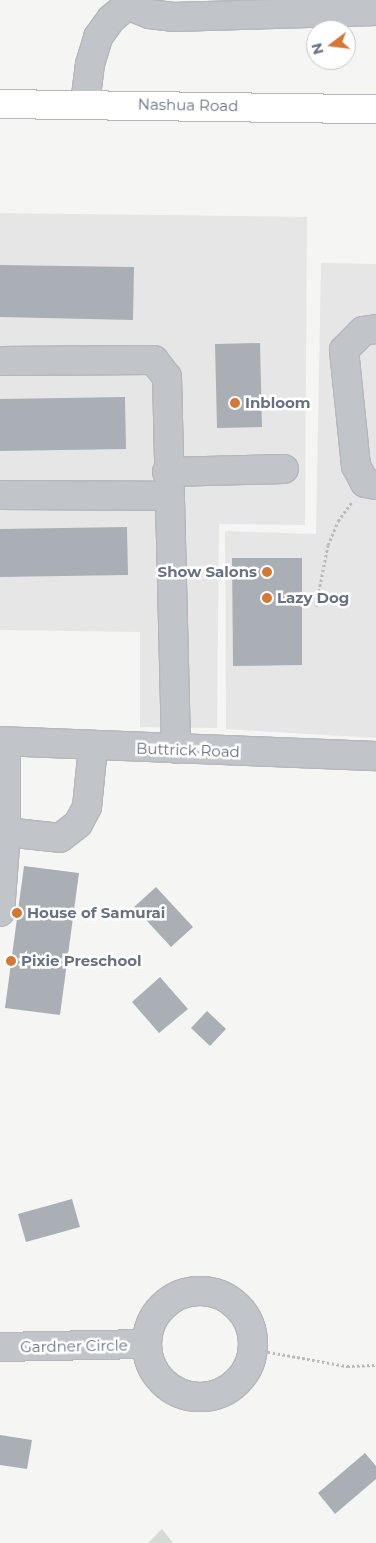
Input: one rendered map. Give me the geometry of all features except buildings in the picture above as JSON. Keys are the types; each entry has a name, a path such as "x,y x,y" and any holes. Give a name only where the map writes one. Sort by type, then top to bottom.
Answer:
{"main road":[{"name":"Nashua Road","path":"0,104 376,109"}],"street":[{"path":"85,104 90,64 98,37 111,19 131,3 149,14 173,17 376,12"},
{"path":"371,484 356,466 344,350 363,331 376,329"},
{"path":"0,361 154,360 167,377 167,484 176,748"},
{"path":"0,495 167,484 284,469"},
{"path":"0,912 6,832 3,742"},
{"name":"Buttrick Road","path":"3,742 93,747 176,748 376,756"},
{"path":"6,832 60,838 68,834 78,824 87,808 93,747"},
{"name":"Gardner Circle","path":"203,1291 220,1295 234,1304 246,1316 252,1332 253,1349 249,1367 239,1381 224,1392 207,1397 189,1396 173,1390 159,1378 150,1362 147,1344 154,1320 170,1300 186,1293 203,1291"},
{"name":"Gardner Circle","path":"0,1347 147,1344"}],"path":[{"path":"316,606 328,545 338,521 371,484"},
{"path":"253,1349 348,1366 376,1364"}],"shaded area":[{"path":"0,213 307,217 305,525 219,524 217,728 140,727 140,632 0,630"},
{"path":"321,263 376,264 376,738 226,729 225,531 316,534"},
{"path":"162,1529 173,1543 148,1543"}],"place":[{"name":"Inbloom","path":"235,403"},
{"name":"Show Salons","path":"267,572"},
{"name":"Lazy Dog","path":"267,598"},
{"name":"House of Samurai","path":"17,913"},
{"name":"Pixie Preschool","path":"11,961"}]}
